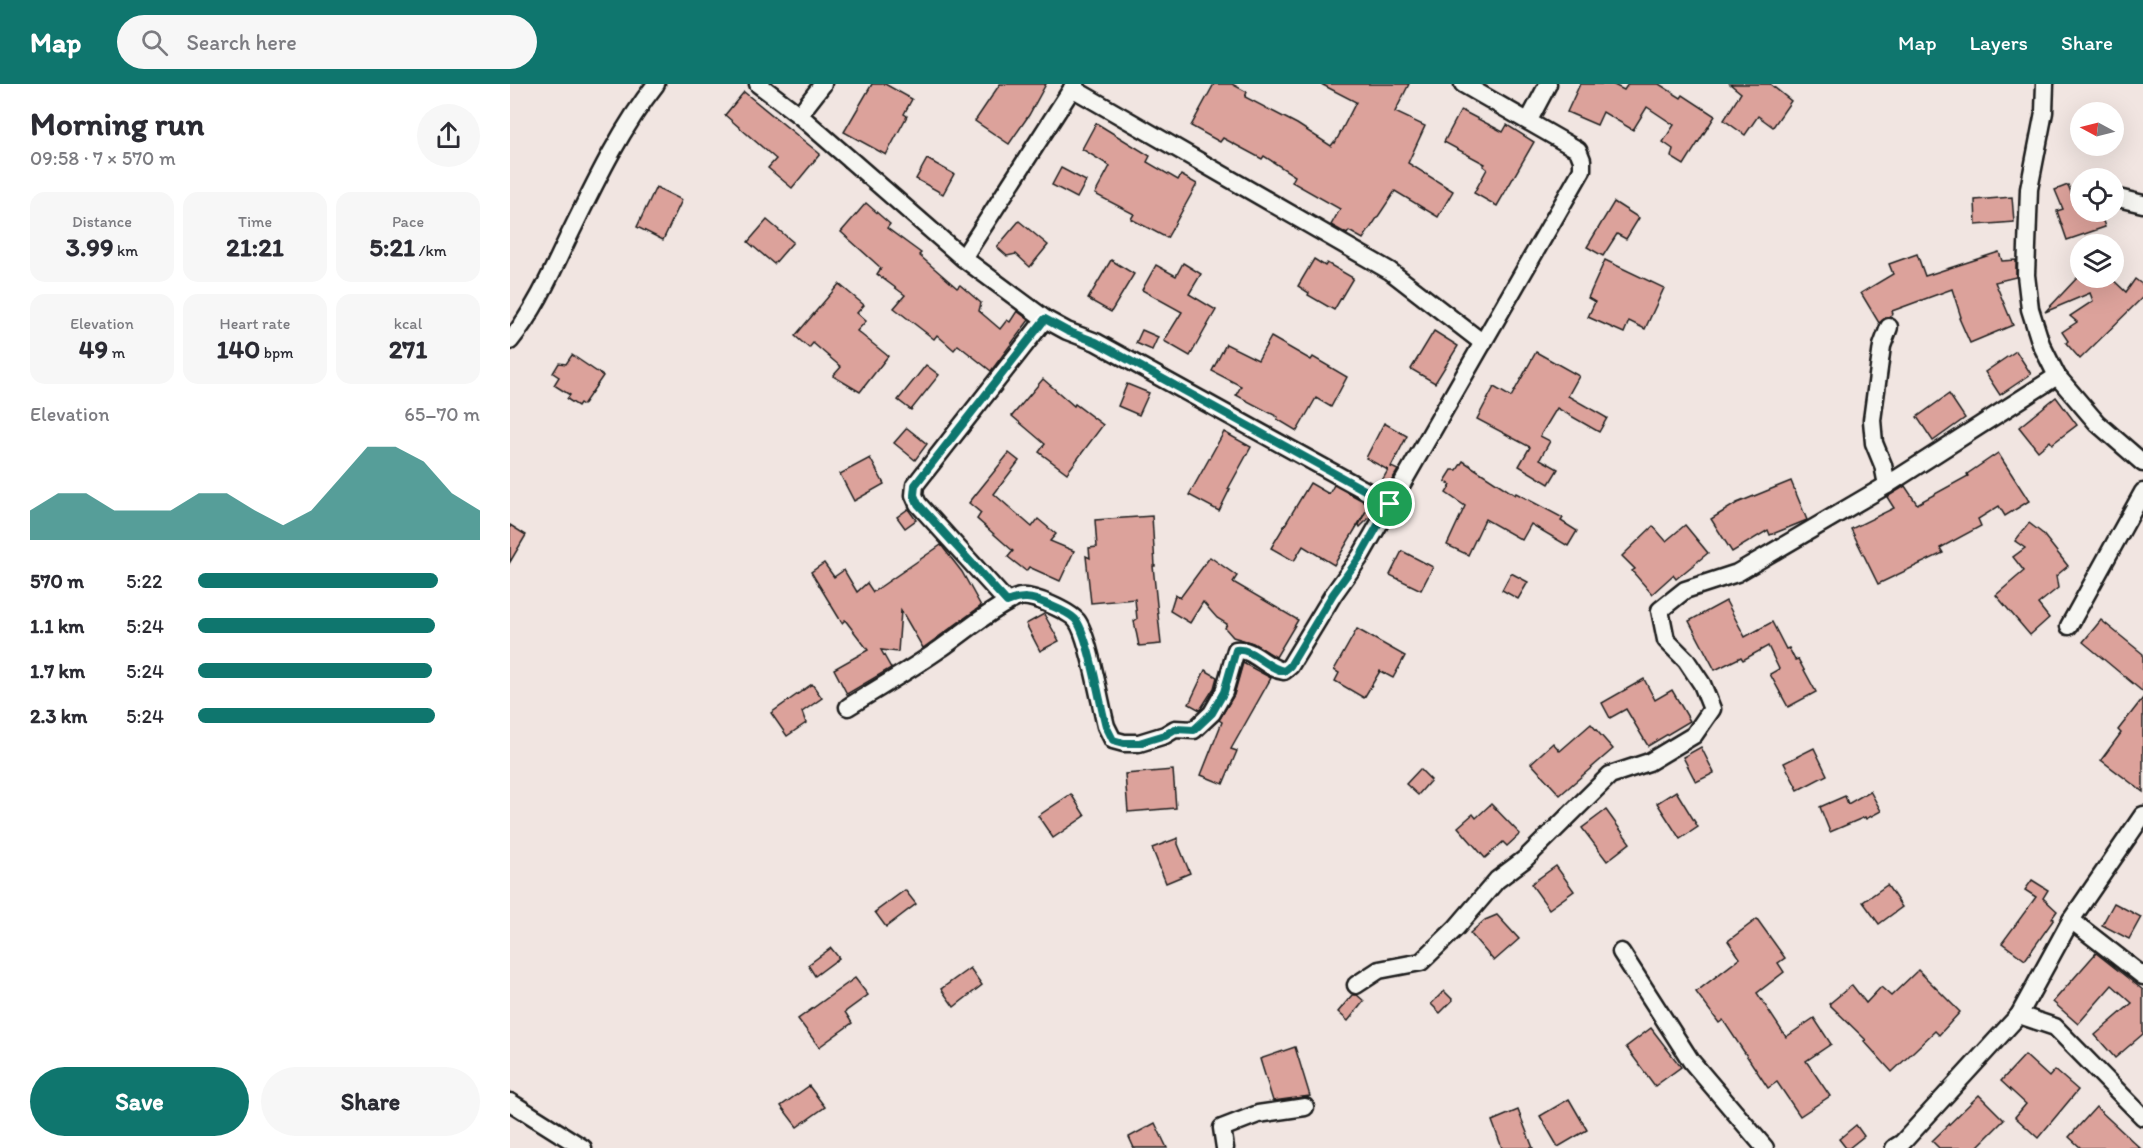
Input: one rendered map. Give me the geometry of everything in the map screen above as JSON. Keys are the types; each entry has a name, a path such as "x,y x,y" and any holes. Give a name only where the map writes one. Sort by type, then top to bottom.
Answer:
{"street":[{"path":"510,341 526,321 537,301 586,201 633,114 656,84"},
{"path":"758,84 799,115 963,258 1045,319 1067,331 1096,342 1390,504"},
{"path":"799,115 824,84"},
{"path":"848,707 937,651 1007,602 1022,596 1037,599 1076,620 1084,634 1106,726 1113,740 1124,743 1139,743 1165,735 1175,729 1194,730 1212,713 1224,692 1236,650 1241,649 1278,670 1284,671 1290,666 1333,594 1360,557 1582,170 1582,160 1578,150 1463,84"},
{"path":"1529,120 1548,84"},
{"path":"2045,84 2044,112 2030,189 2026,274 2030,309 2041,344 2057,376 2097,423 2143,463"},
{"path":"963,258 1073,86 1390,271 1483,343"},
{"path":"2124,199 2143,204"},
{"path":"1007,602 918,504 914,495 915,485 1045,319"},
{"path":"1887,485 1883,465 1874,443 1872,420 1882,346 1889,327"},
{"path":"1356,986 1379,970 1421,962 1456,928 1497,880 1525,859 1610,775 1649,762 1694,735 1713,709 1702,684 1686,660 1666,640 1660,610 1685,590 1737,573 1887,485 2057,376"},
{"path":"2069,626 2143,492"},
{"path":"1901,1146 2019,1015 2071,920 2143,815"},
{"path":"2071,920 2143,976"},
{"path":"1621,952 1691,1061 1765,1148"},
{"path":"2019,1015 2055,1028 2143,1117"},
{"path":"510,1102 583,1148"},
{"path":"1225,1148 1222,1128 1258,1114 1305,1107"}],"building":[{"path":"872,84 885,84 912,99 904,114 907,116 886,155 844,132"},
{"path":"1000,84 1046,84 1029,115 1009,144 975,121"},
{"path":"1214,84 1232,84 1247,92 1245,97 1297,124 1331,146 1335,143 1356,102 1321,84 1409,84 1395,112 1425,126 1408,163 1453,191 1438,217 1395,191 1363,239 1349,231 1347,234 1331,225 1340,209 1292,182 1295,176 1264,156 1262,159 1223,138 1220,142 1191,126"},
{"path":"1580,84 1612,84 1624,90 1628,84 1659,84 1681,98 1683,95 1715,116 1684,165 1671,157 1673,149 1663,142 1674,125 1647,107 1633,130 1603,112 1597,125 1567,112"},
{"path":"1730,84 1770,84 1791,101 1773,127 1758,116 1745,135 1724,120 1741,93"},
{"path":"744,92 820,154 792,188 768,168 776,159 725,115"},
{"path":"1461,110 1503,132 1507,125 1534,142 1497,206 1474,193 1487,169 1483,166 1485,164 1444,142"},
{"path":"1096,123 1150,156 1147,162 1178,180 1181,175 1197,184 1167,238 1131,219 1134,214 1095,194 1110,166 1082,149"},
{"path":"927,159 954,174 943,194 916,179"},
{"path":"1061,168 1086,181 1077,198 1052,185"},
{"path":"2068,185 2070,222 2103,222 2105,227 2085,234 2070,234 2070,239 2067,240 2057,211 2063,209 2055,190"},
{"path":"656,187 682,200 663,240 637,227"},
{"path":"2012,197 2014,222 1976,225 1975,200"},
{"path":"1614,202 1639,218 1626,239 1617,234 1603,256 1587,247"},
{"path":"866,203 890,224 887,228 921,253 919,255 957,288 960,285 981,303 979,311 1000,329 1007,320 1010,322 1017,311 1029,320 991,371 958,345 954,350 937,335 934,339 894,308 905,295 877,274 881,268 841,232"},
{"path":"767,220 793,242 774,264 748,242"},
{"path":"1019,221 1048,245 1030,267 1016,254 1007,256 997,247"},
{"path":"1999,252 2002,261 2016,260 2016,277 1995,282 2013,325 1970,343 1959,318 1961,317 1952,289 1892,311 1893,314 1879,323 1861,293 1893,274 1889,264 1917,254 1925,276"},
{"path":"1314,259 1325,266 1327,263 1353,278 1334,310 1308,295 1309,293 1298,286"},
{"path":"1111,260 1134,274 1111,312 1088,299"},
{"path":"1605,260 1664,288 1645,329 1629,321 1624,333 1588,317 1595,302 1588,298"},
{"path":"1183,263 1201,274 1189,294 1216,310 1190,356 1164,341 1182,312 1142,290 1156,265 1176,276"},
{"path":"2135,279 2143,285 2143,297 2080,359 2066,343 2068,341 2062,332 2077,322 2070,316 2093,301 2090,293 2045,312 2070,285 2070,288 2122,288 2126,292"},
{"path":"839,284 864,305 857,313 866,321 857,331 888,356 860,392 833,376 841,367 813,343 809,348 795,336"},
{"path":"1142,330 1158,337 1152,350 1136,343"},
{"path":"1434,331 1458,346 1435,383 1411,369"},
{"path":"1271,337 1311,360 1313,357 1347,377 1331,407 1316,398 1297,431 1277,419 1278,417 1236,395 1241,386 1212,371 1226,344 1258,360"},
{"path":"2016,351 2031,374 2000,395 1985,372"},
{"path":"1536,352 1579,376 1568,396 1607,418 1599,432 1557,408 1540,436 1550,441 1540,459 1558,469 1549,484 1519,466 1530,447 1477,419 1494,387 1511,397"},
{"path":"572,355 603,376 583,405 580,403 578,406 567,399 570,395 554,385 559,377 553,373 559,363 566,364"},
{"path":"926,365 939,375 911,410 898,400"},
{"path":"1043,379 1074,406 1075,404 1103,425 1067,473 1039,452 1045,444 1012,416"},
{"path":"1127,384 1149,393 1139,415 1118,406"},
{"path":"1949,394 1965,418 1933,441 1917,417"},
{"path":"2056,397 2077,425 2052,444 2050,441 2038,451 2019,427"},
{"path":"1384,423 1407,436 1391,467 1398,470 1386,490 1379,486 1388,470 1366,458"},
{"path":"907,428 927,444 915,460 894,443"},
{"path":"1224,432 1251,447 1219,511 1189,495"},
{"path":"1009,453 1019,461 994,494 1032,527 1038,519 1056,534 1050,541 1074,551 1060,581 1029,567 1026,571 1008,557 1013,551 977,519 981,513 969,503"},
{"path":"1998,453 2029,501 2005,516 1999,506 1978,519 1981,526 1940,548 1943,553 1878,584 1851,529 1894,508 1887,497 1905,486 1917,504 1968,476 1967,474"},
{"path":"870,458 884,484 854,501 840,474"},
{"path":"1463,461 1515,495 1516,493 1563,518 1561,521 1577,531 1568,546 1531,524 1522,540 1485,519 1468,555 1447,545 1465,506 1446,493 1451,485 1445,481 1452,470 1457,470"},
{"path":"1791,481 1807,520 1770,535 1768,530 1732,552 1711,519 1737,503"},
{"path":"1310,483 1329,494 1334,485 1376,508 1360,527 1366,511 1334,565 1303,546 1294,561 1271,548"},
{"path":"908,509 916,520 905,528 897,517"},
{"path":"1152,516 1155,566 1153,566 1161,644 1139,646 1134,621 1137,619 1135,599 1091,603 1086,556 1090,558 1089,548 1097,547 1095,520"},
{"path":"2029,523 2042,533 2068,566 2056,576 2058,588 2038,604 2049,618 2030,635 1996,595 2024,571 2013,557 2025,548 2015,541"},
{"path":"510,525 526,535 510,562"},
{"path":"1685,525 1708,553 1676,579 1673,575 1652,594 1632,571 1635,569 1622,556 1653,526 1666,541"},
{"path":"941,545 962,572 981,606 923,648 901,610 898,652 881,650 891,668 847,694 834,669 868,650 845,620 842,623 811,572 824,563 834,577 844,570 857,592 867,583 873,592"},
{"path":"1402,551 1433,567 1421,590 1390,575"},
{"path":"1210,557 1237,576 1233,582 1298,620 1276,657 1253,643 1233,637 1225,628 1227,624 1217,618 1203,602 1190,623 1170,611 1175,595 1180,598"},
{"path":"1511,573 1528,582 1518,599 1502,590"},
{"path":"1726,601 1745,637 1772,622 1786,649 1789,648 1795,660 1798,659 1816,692 1788,707 1770,674 1779,669 1768,646 1743,660 1741,657 1715,670 1689,621"},
{"path":"1044,614 1059,641 1040,651 1026,624"},
{"path":"2101,620 2143,654 2143,692 2083,642"},
{"path":"1357,629 1405,656 1393,678 1380,671 1364,698 1335,681 1339,673 1334,670"},
{"path":"1243,663 1271,678 1231,749 1237,751 1223,784 1201,775 1222,722 1219,720 1234,695"},
{"path":"1205,670 1217,677 1214,688 1200,710 1189,704"},
{"path":"1644,679 1655,700 1672,690 1690,721 1648,746 1626,709 1610,718 1602,703"},
{"path":"812,684 822,698 802,712 806,723 787,736 771,713"},
{"path":"2143,698 2143,792 2101,760 2121,733 2118,730"},
{"path":"1591,724 1613,749 1560,795 1531,763 1553,743 1560,751"},
{"path":"1701,747 1714,773 1696,782 1683,757"},
{"path":"1814,748 1827,775 1798,790 1784,763"},
{"path":"1420,769 1431,780 1418,795 1406,784"},
{"path":"1173,770 1176,808 1128,812 1125,774"},
{"path":"1676,791 1698,827 1680,839 1657,803"},
{"path":"1870,791 1881,811 1830,832 1820,807 1845,796 1848,804"},
{"path":"1071,794 1085,816 1053,838 1038,816"},
{"path":"1491,804 1520,834 1507,846 1503,842 1485,858 1458,827 1473,814 1476,818"},
{"path":"1606,810 1630,843 1607,861 1582,828"},
{"path":"1178,838 1178,844 1190,873 1166,883 1152,848"},
{"path":"1556,866 1574,891 1549,909 1531,884"},
{"path":"2032,880 2048,890 2043,898 2057,911 2052,918 2054,919 2025,960 2002,943 2036,897 2025,890"},
{"path":"1887,885 1902,907 1879,924 1863,902"},
{"path":"905,890 916,904 886,927 875,912"},
{"path":"2114,903 2141,917 2129,939 2102,925"},
{"path":"1497,915 1519,939 1494,961 1470,933 1485,920"},
{"path":"1757,919 1785,958 1778,963 1784,972 1757,993 1786,1037 1814,1018 1831,1044 1806,1061 1830,1096 1800,1116 1777,1082 1768,1088 1723,1020 1719,1023 1696,992 1740,958 1728,941"},
{"path":"831,948 839,958 815,976 808,965"},
{"path":"2096,953 2143,990 2143,1034 2115,1058 2095,1035 2132,1003 2112,985 2078,1024 2053,1002"},
{"path":"970,968 982,985 954,1007 941,989"},
{"path":"1918,970 1960,1012 1939,1035 1935,1031 1892,1072 1864,1041 1866,1040 1829,1004 1852,985 1866,1003 1881,987 1891,996"},
{"path":"855,978 868,995 845,1012 852,1023 819,1047 798,1019"},
{"path":"1444,991 1453,1000 1440,1013 1431,1004"},
{"path":"1352,995 1357,995 1364,1001 1348,1021 1338,1012"},
{"path":"1651,1028 1681,1067 1655,1086 1626,1047"},
{"path":"1295,1047 1310,1096 1273,1101 1260,1059"},
{"path":"2025,1055 2049,1077 2055,1070 2078,1090 2038,1138 2015,1117 2026,1104 2001,1081"},
{"path":"809,1086 825,1107 797,1127 781,1106"},
{"path":"1979,1095 2004,1120 1976,1148 1939,1148 1932,1141"},
{"path":"1569,1099 1587,1130 1558,1147 1540,1116"},
{"path":"2096,1107 2140,1148 2081,1148 2069,1137"},
{"path":"1518,1110 1533,1148 1502,1148 1492,1121"},
{"path":"1155,1123 1167,1148 1134,1148 1129,1137"},
{"path":"1856,1125 1864,1136 1846,1148 1839,1139"}],"route":[{"path":"1045,319 1067,331 1096,342 1390,504 1360,557 1333,594 1290,666 1284,671 1278,670 1241,649 1236,650 1224,692 1212,713 1194,730 1175,729 1165,735 1139,743 1124,743 1113,740 1106,726 1084,634 1076,620 1037,599 1022,596 1007,602 918,504 914,495 915,485 1045,319"}]}
